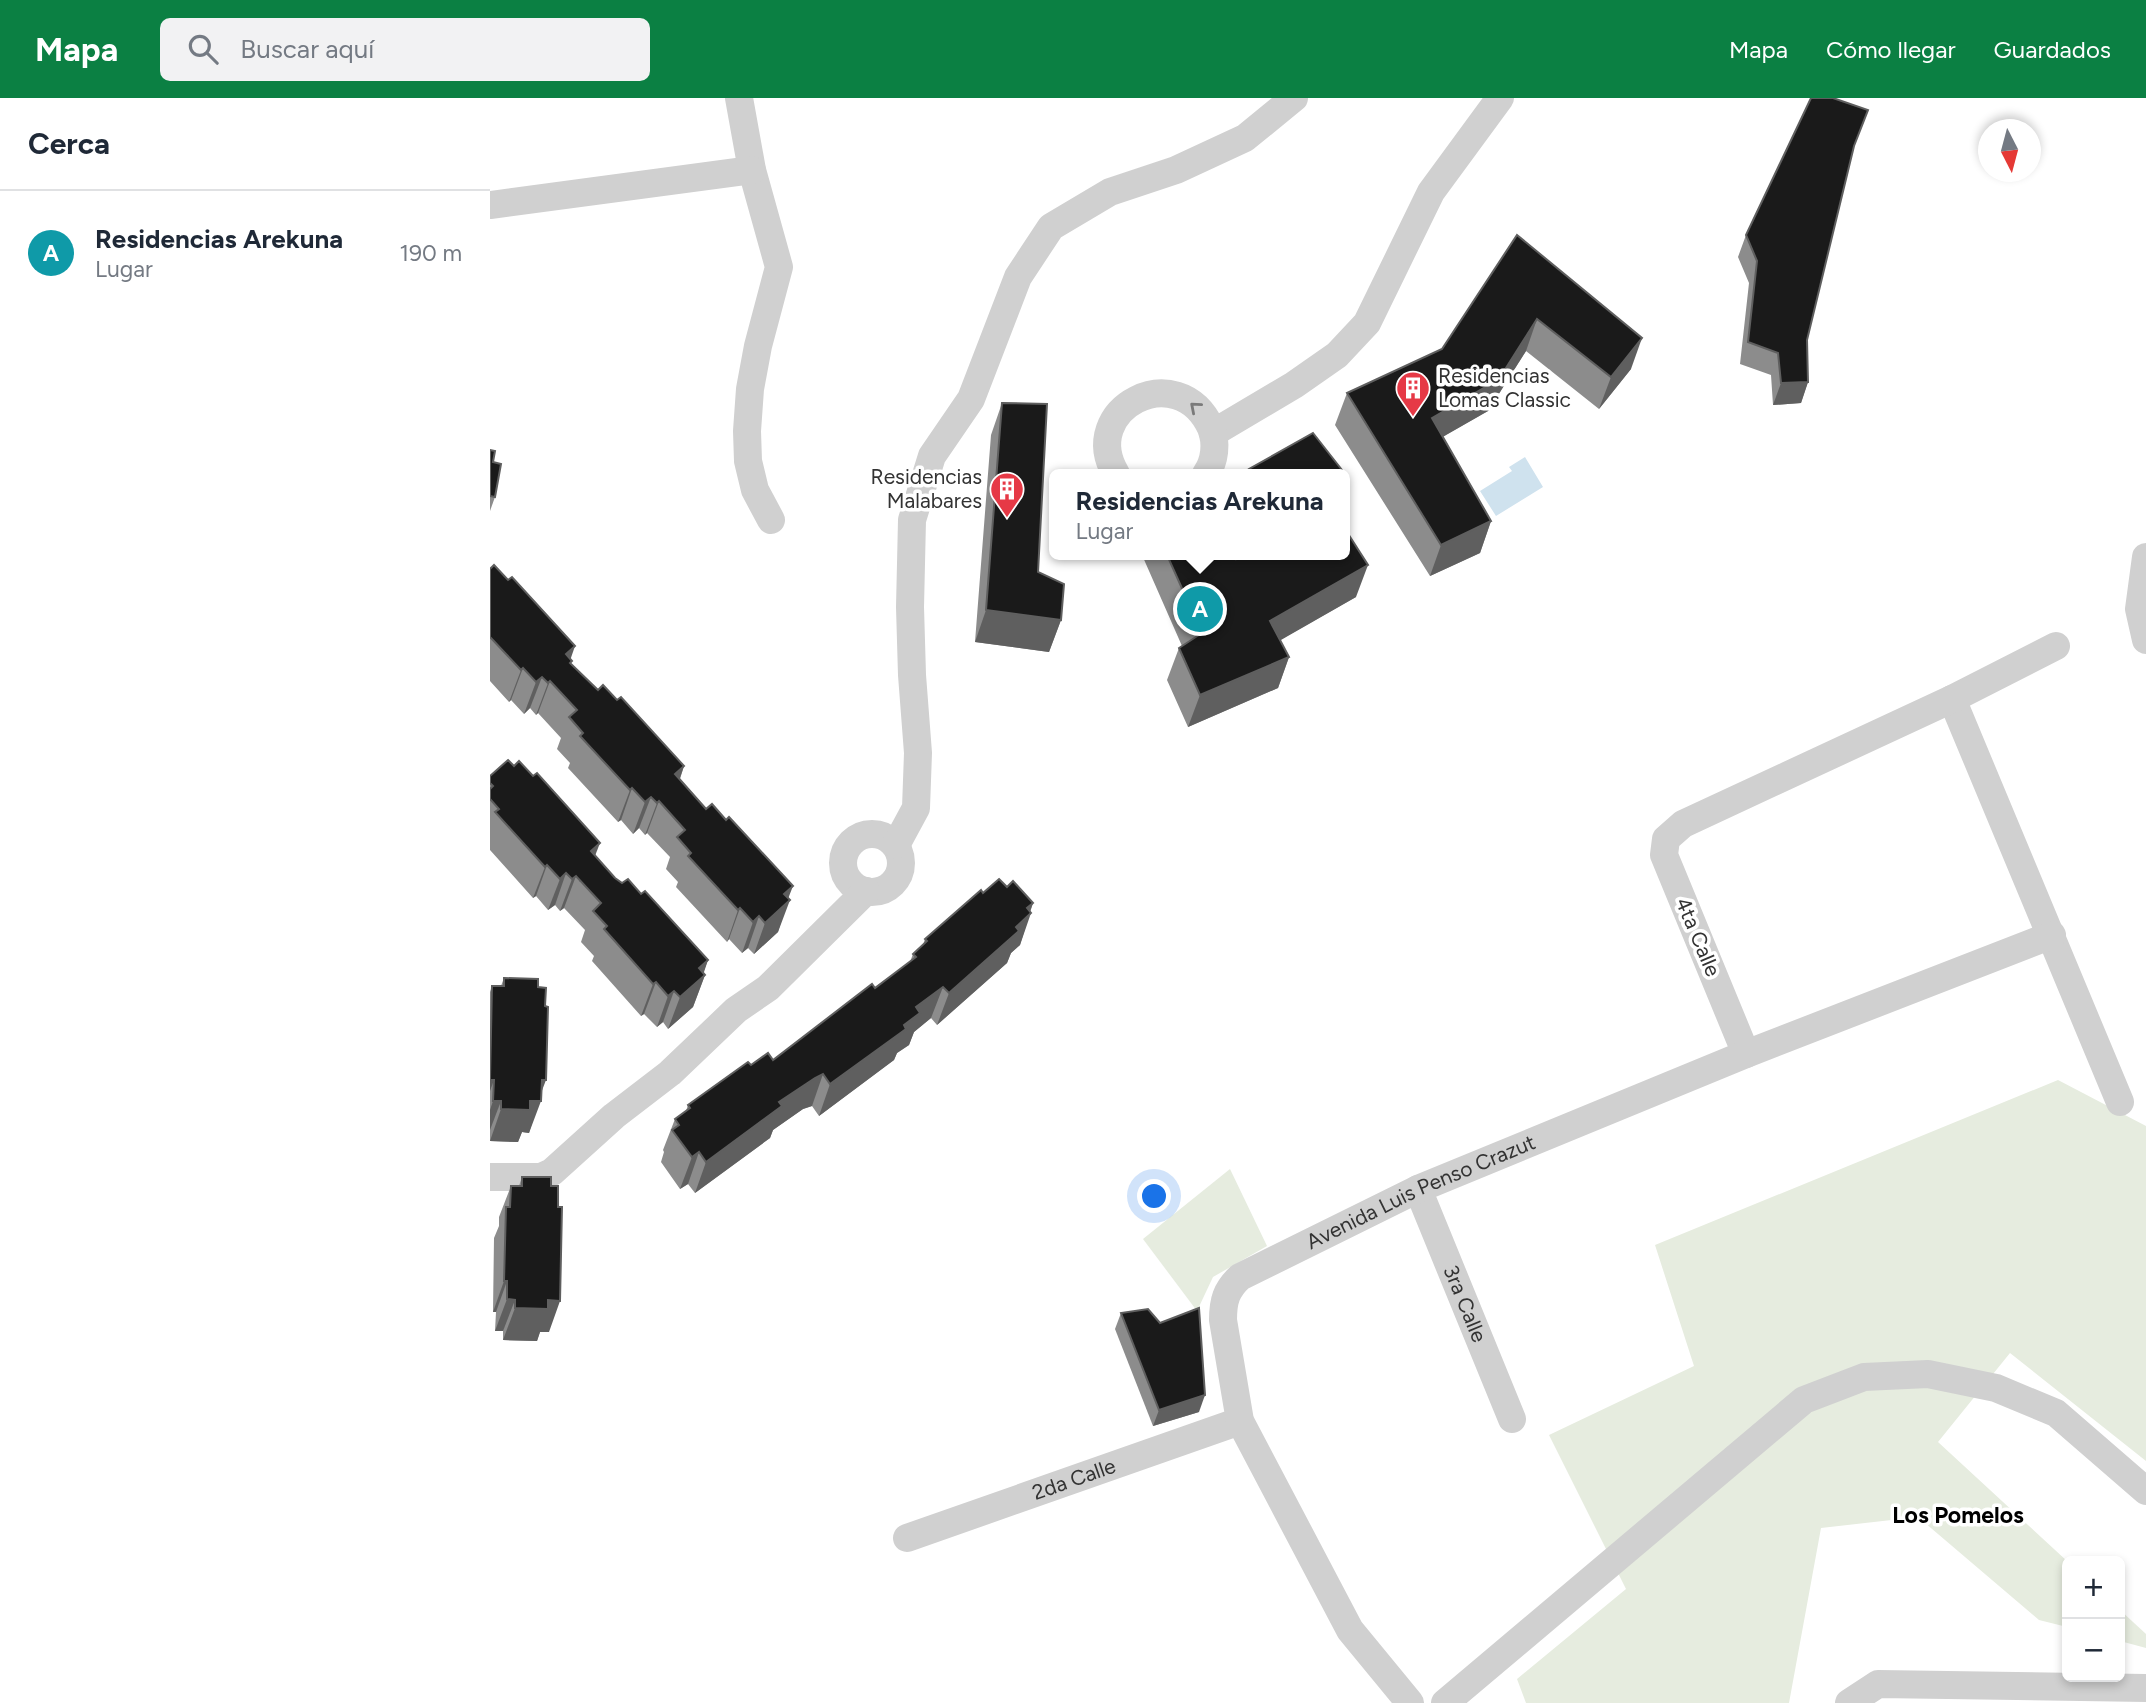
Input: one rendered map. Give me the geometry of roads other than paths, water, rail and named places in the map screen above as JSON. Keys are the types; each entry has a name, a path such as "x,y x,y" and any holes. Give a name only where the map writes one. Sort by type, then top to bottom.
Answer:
{"street":[{"path":"739,98 752,170 779,267 754,367 747,431 748,461 755,490 771,520"},
{"path":"897,845 916,808 918,753 911,621 912,520 932,456 971,399 1018,277 1051,227 1110,192 1175,170 1245,138 1294,98"},
{"path":"1213,433 1294,385 1337,355 1367,323 1426,201 1500,98"},
{"path":"490,205 752,170"},
{"path":"1113,469 1106,442 1117,416 1129,403 1144,395 1162,393 1179,396 1194,404 1206,417 1213,433 1214,451 1208,469"},
{"path":"2146,557 2139,609 2146,640"},
{"path":"2056,646 1952,699 2120,1102"},
{"name":"4ta Calle","path":"1746,1054 1664,855 1667,839 1683,824 1952,699"},
{"path":"870,834 880,834 897,845 902,863 896,881 880,891 866,891 853,885 847,878 843,859 852,841 870,834"},
{"path":"490,1177 541,1177 552,1172 614,1116 670,1073 736,1010 768,988 866,891"},
{"name":"Avenida Luis Penso Crazut","path":"1410,1703 1350,1630 1240,1421 1223,1320 1223,1304 1228,1288 1240,1277 1418,1189 1746,1054 2052,935"},
{"name":"3ra Calle","path":"1418,1189 1512,1419"},
{"path":"1445,1703 1804,1401 1864,1377 1928,1374 1996,1388 2056,1413 2146,1491"},
{"name":"2da Calle","path":"907,1538 1240,1421"},
{"path":"1849,1703 1878,1684 2143,1693"}],"water":[{"path":"1525,457 1543,487 1496,516 1480,491 1512,471 1509,467"}],"place":[{"name":"Residencias Lomas Classic","path":"1413,418"},
{"name":"Residencias Malabares","path":"1007,519"},
{"name":"Residencias Arekuna","path":"1200,609"}],"district":[{"name":"Los Pomelos","path":"1958,1515"}]}
